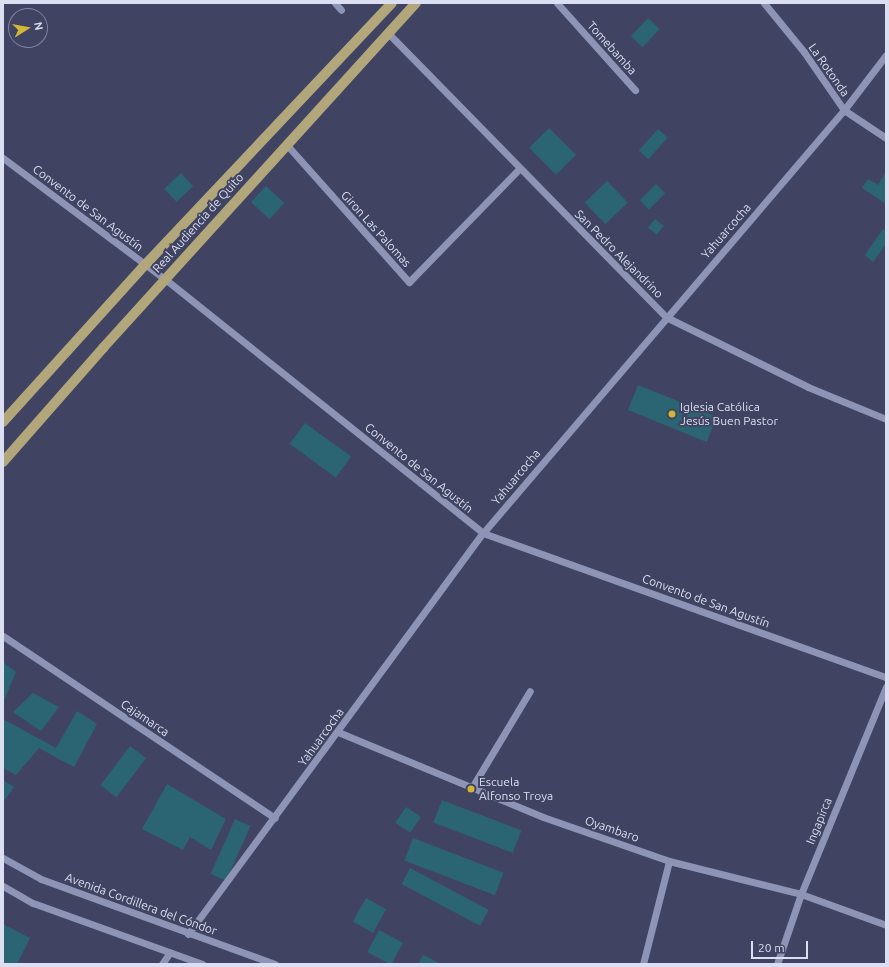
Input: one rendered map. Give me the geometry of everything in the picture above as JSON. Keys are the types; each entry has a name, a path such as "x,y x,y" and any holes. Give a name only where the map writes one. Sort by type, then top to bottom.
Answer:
{"main road":[{"name":"Real Audiencia de Quito","path":"3,422 145,264 392,3"},
{"name":"Real Audiencia de Quito","path":"3,462 286,144 387,32 416,3"}],"street":[{"path":"335,3 341,10"},
{"name":"Tomebamba","path":"557,3 635,90"},
{"name":"La Rotonda","path":"764,3 804,52 844,110 886,138"},
{"name":"San Pedro Alejandrino","path":"387,32 519,169 666,317 808,387 886,419"},
{"name":"Yahuarcocha","path":"188,934 484,533 666,317 844,110 886,55"},
{"name":"Giron Las Palomas","path":"286,144 409,282 519,169"},
{"name":"Convento de San Agustín","path":"3,158 165,279 484,533 886,677"},
{"name":"Cajamarca","path":"3,636 275,818"},
{"name":"Ingapirca","path":"777,964 801,894 886,687"},
{"path":"471,789 530,691"},
{"name":"Oyambaro","path":"338,732 471,789 669,861 801,894 886,925"},
{"name":"Avenida Cordillera del Cóndor","path":"3,858 42,879 188,934 275,964"},
{"path":"642,964 669,861"},
{"path":"3,886 33,903 202,964"},
{"path":"162,964 170,952"}],"building":[{"path":"648,18 660,29 643,47 631,36"},
{"path":"549,128 576,155 556,175 529,148"},
{"path":"658,129 668,138 648,159 639,151"},
{"path":"886,171 886,204 862,188 868,179 878,185"},
{"path":"181,173 193,186 176,202 164,189"},
{"path":"607,181 628,203 606,224 585,203"},
{"path":"656,184 665,193 649,209 640,200"},
{"path":"266,186 284,203 269,219 251,202"},
{"path":"655,219 664,226 657,234 648,228"},
{"path":"883,229 886,230 886,244 873,262 865,255"},
{"name":"Iglesia Católica Jesús Buen Pastor","path":"638,385 717,417 707,442 628,410"},
{"path":"305,423 351,457 336,478 290,444"},
{"path":"3,662 16,672 3,703"},
{"path":"33,693 59,707 41,731 13,712"},
{"path":"77,711 97,724 74,767 39,748 16,775 3,768 3,719 56,748"},
{"path":"130,746 146,758 116,797 101,785"},
{"path":"3,780 14,787 3,802"},
{"path":"167,784 226,819 211,850 190,837 183,850 142,829"},
{"path":"442,800 521,830 513,853 433,822"},
{"path":"406,807 421,817 410,833 395,823"},
{"path":"235,819 251,826 226,881 211,874"},
{"path":"413,838 504,873 495,895 404,860"},
{"path":"410,868 489,910 480,926 402,884"},
{"path":"366,898 386,909 373,933 353,922"},
{"path":"3,924 30,938 17,964 3,964"},
{"path":"379,930 403,943 392,964 367,952"},
{"path":"423,955 441,964 418,964"}],"place":[{"name":"Iglesia Católica Jesús Buen Pastor","path":"672,414"},
{"name":"Escuela Alfonso Troya","path":"471,789"}]}
